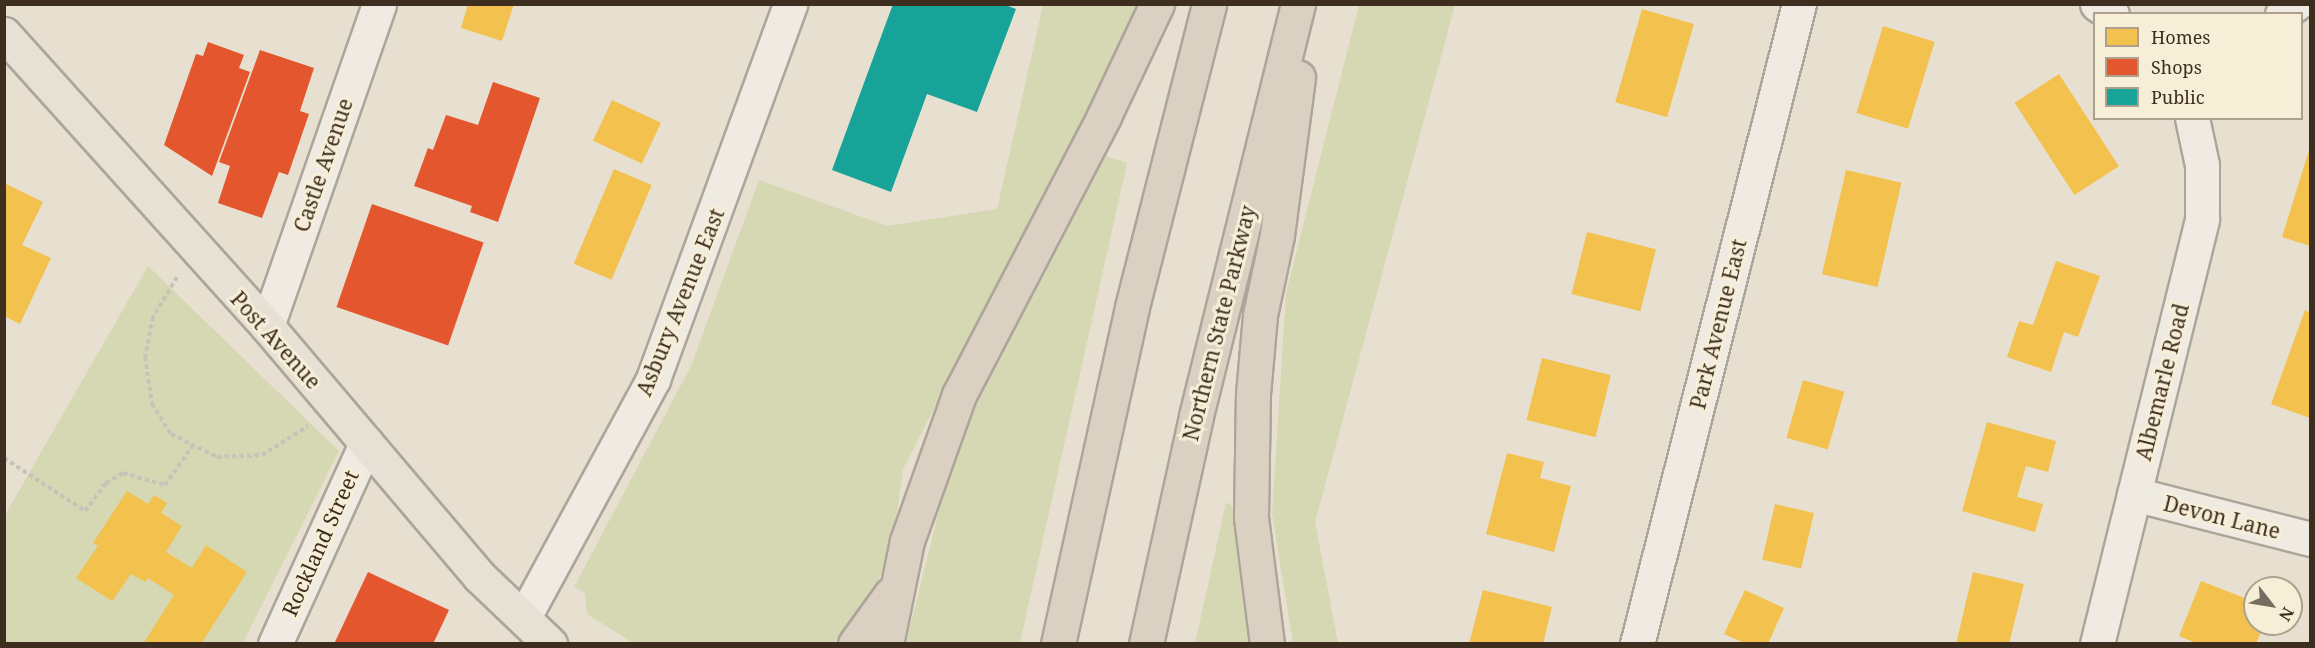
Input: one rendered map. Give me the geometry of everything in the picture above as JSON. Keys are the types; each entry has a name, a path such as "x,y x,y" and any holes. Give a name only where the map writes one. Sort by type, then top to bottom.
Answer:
{"highway":[{"path":"886,644 898,582 925,484 959,394 1104,116 1156,4"},
{"path":"1058,644 1132,307 1209,4"},
{"name":"Northern State Parkway","path":"1146,644 1196,416 1298,4"},
{"path":"1267,644 1251,518 1253,394 1260,315 1277,235 1308,4"},
{"path":"855,644 898,582"}],"main road":[{"name":"Post Avenue","path":"4,34 267,326 480,577 550,644"}],"street":[{"name":"Castle Avenue","path":"267,326 380,4"},
{"name":"Asbury Avenue East","path":"524,617 653,379 790,4"},
{"name":"Park Avenue East","path":"1636,644 1800,4"},
{"name":"Albemarle Road","path":"2097,644 2202,219 2202,165 2192,120"},
{"name":"Rockland Street","path":"275,644 366,443"},
{"name":"Devon Lane","path":"2134,494 2310,539"}],"path":[{"path":"177,277 153,317 145,357 152,404 171,434 218,457 262,455 308,426"},
{"path":"4,458 85,511 106,483 123,473 165,484 193,445"}],"green space":[{"path":"1043,5 1138,5 1090,106 903,469 891,556 858,618 834,643 633,643 587,614 585,593 574,587 691,366 759,180 887,226 997,209"},
{"path":"1359,5 1455,5 1315,522 1338,643 1293,643 1272,514 1286,293"},
{"path":"1106,156 1127,163 1020,643 906,643 941,503 973,412"},
{"path":"148,266 339,451 243,643 5,644 5,515"},
{"path":"1226,502 1238,510 1251,643 1195,644"}],"building: Homes":[{"path":"468,4 514,4 502,41 461,28"},
{"path":"1642,9 1694,24 1667,117 1615,102"},
{"path":"1883,26 1935,42 1908,129 1856,113"},
{"path":"2059,74 2119,166 2074,195 2015,103"},
{"path":"612,100 661,123 642,164 593,141"},
{"path":"2310,147 2310,246 2282,237"},
{"path":"614,169 652,185 611,280 574,264"},
{"path":"1846,170 1902,183 1877,287 1822,274"},
{"path":"4,183 43,202 22,245 51,258 20,324 4,316"},
{"path":"1587,232 1656,249 1640,311 1572,294"},
{"path":"2056,261 2100,276 2078,337 2064,332 2051,372 2007,357 2019,321 2033,325"},
{"path":"2305,310 2310,313 2310,418 2271,404"},
{"path":"1542,358 1611,375 1595,437 1527,420"},
{"path":"1803,380 1844,392 1828,450 1786,438"},
{"path":"1987,422 2056,441 2048,472 2026,466 2017,497 2043,504 2035,532 1962,511"},
{"path":"1507,453 1544,462 1540,478 1571,486 1554,552 1486,534"},
{"path":"127,491 148,504 154,495 167,503 161,513 182,526 166,552 192,568 206,545 247,572 201,644 143,644 174,595 148,578 145,582 131,574 112,601 76,578 98,546 93,543"},
{"path":"1775,504 1814,513 1801,569 1762,560"},
{"path":"1973,572 2024,584 2009,644 1956,644"},
{"path":"2201,581 2243,597 2243,636 2259,636 2256,644 2198,644 2179,636"},
{"path":"1483,590 1552,607 1543,644 1469,644"},
{"path":"1745,590 1784,608 1768,644 1746,644 1724,634"}],"building: Shops":[{"path":"208,42 244,55 239,68 250,72 212,176 164,145 196,54 203,56"},
{"path":"260,50 314,68 300,111 309,114 288,175 279,172 262,218 218,203 230,166 219,162"},
{"path":"493,82 540,98 498,222 470,212 472,206 414,186 428,148 433,150 446,115 478,125"},
{"path":"372,204 484,242 448,345 337,307"},
{"path":"368,572 449,610 433,644 334,644"}],"building: Public":[{"path":"893,4 1003,4 1016,9 977,112 927,94 891,192 832,170"}]}
